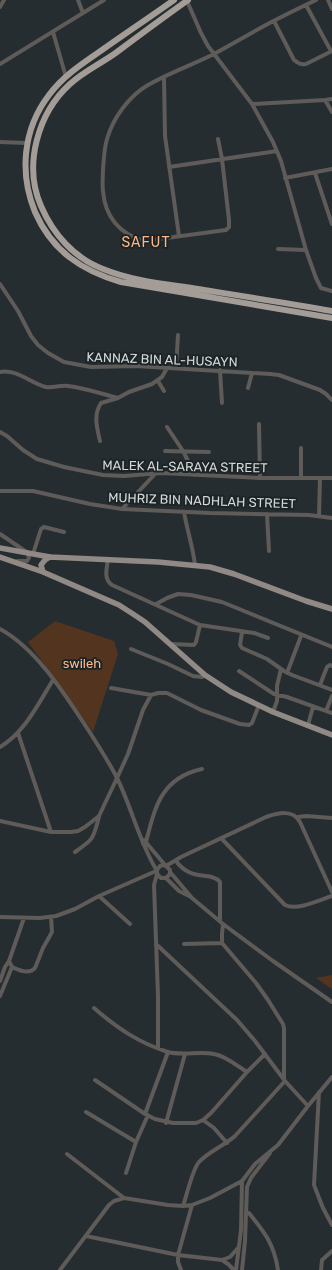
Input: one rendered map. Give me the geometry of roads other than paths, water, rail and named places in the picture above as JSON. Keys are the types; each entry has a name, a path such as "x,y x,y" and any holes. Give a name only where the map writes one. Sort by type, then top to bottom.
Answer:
{"highway":[{"path":"174,0 90,58 66,77 49,94 32,125 27,143 25,162 26,180 31,203 36,215 54,243 68,257 86,269 101,276 122,282 332,318"},
{"path":"188,0 70,84 50,108 39,133 34,158 35,186 44,214 68,247 103,269 130,277 163,284 265,299 332,311"},
{"path":"161,9 162,15 165,16"}],"main road":[{"path":"0,548 50,557 108,558 195,565 222,570 332,609"},
{"path":"0,557 43,572 119,605 145,622 205,675 231,692 273,712 332,735"},
{"path":"43,572 41,564 50,557"}],"street":[{"path":"0,7 4,0"},
{"path":"78,0 83,13"},
{"path":"0,64 104,0"},
{"path":"188,0 201,33 214,54 252,104 270,135 277,151 306,250 318,283 321,288 332,291"},
{"path":"218,139 222,159 229,227 226,230 144,241 123,232 111,217 103,196 102,187 107,140 115,120 126,104 138,92 148,85 214,54 316,0"},
{"path":"328,0 332,9"},
{"path":"274,21 294,60 298,64 306,64 332,51 306,5"},
{"path":"53,32 66,77"},
{"path":"164,78 165,136 179,236"},
{"path":"252,104 325,100 332,98"},
{"path":"325,100 332,112"},
{"path":"0,142 27,143"},
{"path":"169,166 277,151"},
{"path":"285,178 332,169"},
{"path":"315,173 332,224"},
{"path":"278,249 306,250"},
{"name":"KANNAZ BIN AL-HUSAYN","path":"0,284 2,291 18,311 31,336 42,350 71,364 91,368 136,366 270,374 285,377 320,390 332,400"},
{"path":"176,368 178,335"},
{"path":"100,441 96,417 97,410 101,403 118,398 129,392 143,388 158,381 165,373 167,368"},
{"path":"220,370 222,403"},
{"path":"0,372 5,371 14,373 44,386 67,386 118,398"},
{"path":"248,388 252,372"},
{"path":"158,381 164,391"},
{"path":"259,424 260,478"},
{"path":"167,427 183,451 195,475"},
{"name":"MALEK AL-SARAYA STREET","path":"0,432 8,436 28,454 37,459 64,467 113,476 155,474 260,478 332,478"},
{"path":"301,448 301,478"},
{"path":"164,451 209,452"},
{"path":"122,509 155,474"},
{"path":"319,516 320,478"},
{"name":"MUHRIZ BIN NADHLAH STREET","path":"0,491 33,491 90,504 122,509 319,516 332,518"},
{"path":"184,512 195,565"},
{"path":"267,514 269,551"},
{"path":"13,561 27,561 40,529 44,527 64,532"},
{"path":"0,534 31,554"},
{"path":"108,558 106,578 110,583 200,625 259,634 268,638"},
{"path":"156,604 178,594 195,596 230,605 301,636 332,647"},
{"path":"170,644 194,645 200,625"},
{"path":"0,629 21,643 31,652 53,680 80,719 117,778 150,860 161,878 166,878 179,891 192,898"},
{"path":"242,632 240,646 242,648 270,660 287,673 332,690"},
{"path":"287,673 301,636"},
{"path":"131,648 193,676 202,677 205,675"},
{"path":"320,685 327,667 330,665 332,666"},
{"path":"273,712 277,703 278,682 281,669"},
{"path":"239,671 277,694 332,713"},
{"path":"0,746 11,739 32,715 53,680"},
{"path":"111,688 151,695 158,693 167,694 201,710 240,724 247,725 251,724 259,705"},
{"path":"75,852 93,838 99,816 128,754 143,710 151,695"},
{"path":"326,710 332,696"},
{"path":"308,725 313,707"},
{"path":"18,732 51,832"},
{"path":"144,843 153,813 164,791 184,775 192,771 202,769"},
{"path":"158,1048 154,885 160,866 176,861 271,815 289,813 298,817 306,816 332,818"},
{"path":"0,821 51,832 71,832 78,831 99,816"},
{"path":"298,817 332,892"},
{"path":"221,838 288,907 297,907 332,896"},
{"path":"144,843 166,865 192,898 273,961 332,1002"},
{"path":"166,878 169,876 170,871 176,861"},
{"path":"176,861 181,867 191,873 214,878 220,882 222,943 256,983 268,1000 284,1028 285,1080 247,1124 227,1143 198,1163 183,1206"},
{"path":"0,917 51,917 75,909 99,896 157,872"},
{"path":"99,896 130,924"},
{"path":"9,961 12,967 27,972 32,972 34,970 52,932 51,917"},
{"path":"0,981 9,961 24,918"},
{"path":"184,944 222,943"},
{"path":"156,944 232,1014 308,1106"},
{"path":"0,996 12,967"},
{"path":"94,1008 123,1032 144,1043 168,1052 185,1054 210,1053 219,1055 247,1072"},
{"path":"126,1173 168,1052"},
{"path":"166,1122 185,1054"},
{"path":"95,1080 146,1114 166,1122 196,1123 203,1120 218,1106 247,1072 265,1054"},
{"path":"242,1270 248,1182 332,1077"},
{"path":"319,1092 314,1185 323,1208 332,1225"},
{"path":"86,1112 136,1142"},
{"path":"203,1120 214,1128 227,1143"},
{"path":"60,1270 109,1205 119,1198 151,1203 183,1206 192,1205 210,1198 242,1181 260,1159 273,1150"},
{"path":"68,1154 124,1198"},
{"path":"235,1270 241,1230 242,1181"},
{"path":"181,1270 178,1262 178,1255 192,1205"},
{"path":"247,1213 249,1213 267,1235 275,1253 278,1270"},
{"path":"86,1236 178,1255 222,1260 234,1254 239,1246"},
{"path":"320,1270 322,1260 332,1251"},
{"path":"222,1260 235,1270"}],"district":[{"name":"SAFUT","path":"146,242"}],"park label":[{"name":"swileh","path":"82,663"}]}
